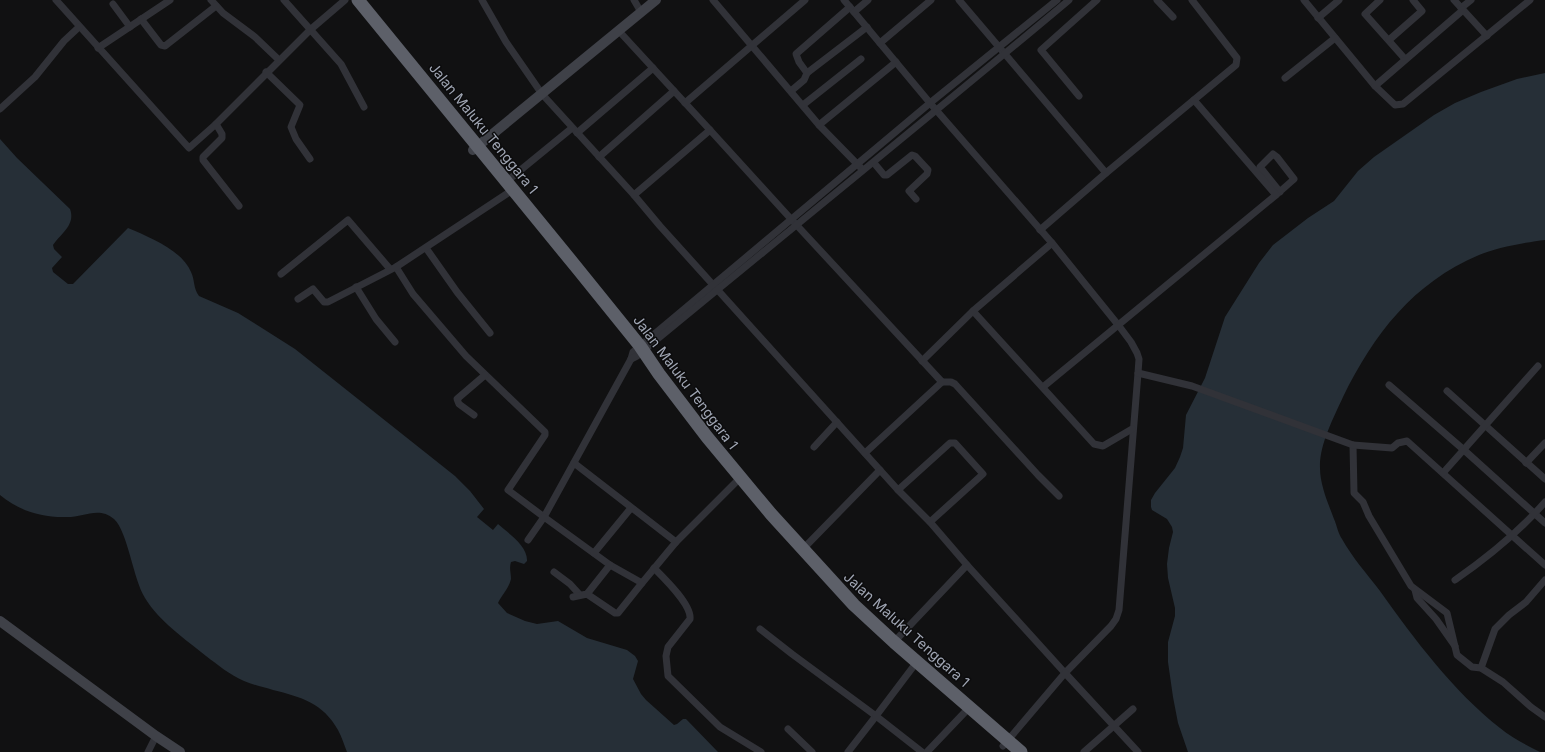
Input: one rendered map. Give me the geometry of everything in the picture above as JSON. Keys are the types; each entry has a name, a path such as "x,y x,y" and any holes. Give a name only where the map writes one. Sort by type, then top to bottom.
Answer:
{"highway":[{"name":"Jalan Maluku Tenggara 1","path":"350,0 507,187 637,353 659,374 737,480 813,571 864,623 965,712 1007,746 1021,752"},
{"name":"Jalan Maluku Tenggara 1","path":"358,0 475,149"},
{"name":"Jalan Maluku Tenggara 1","path":"737,480 854,605 1007,746"}],"street":[{"path":"56,0 189,148 216,124 266,72 310,30 345,0"},
{"path":"98,48 170,0"},
{"path":"284,0 341,64 364,107"},
{"path":"482,0 506,42 542,94 634,195 715,288 898,490 930,522 967,566 1138,752"},
{"path":"634,0 641,12"},
{"path":"475,149 656,0"},
{"path":"713,0 819,124 864,172"},
{"path":"685,103 805,0"},
{"path":"844,0 930,103 1052,243 1119,326 1137,353 1138,373 1132,429 1118,614 1111,626 1065,673 1007,746"},
{"path":"807,73 796,57 796,54 852,10 868,0"},
{"path":"880,44 931,0"},
{"path":"959,0 1004,55 1106,173"},
{"path":"528,540 544,517 637,353 793,222 930,103 1057,0"},
{"path":"793,222 864,172 1069,0"},
{"path":"1080,96 1041,50 1097,0"},
{"path":"1157,0 1173,17"},
{"path":"1040,230 1238,62 1237,58 1192,0"},
{"path":"1304,0 1374,86 1395,105 1403,104 1530,0"},
{"path":"1318,18 1339,0"},
{"path":"1380,0 1365,14 1405,59"},
{"path":"1389,40 1422,11 1413,0"},
{"path":"1454,0 1487,36"},
{"path":"1374,86 1471,0"},
{"path":"141,19 160,44 165,46 213,3 223,13 259,41 279,60"},
{"path":"113,4 130,27"},
{"path":"0,109 35,77 64,41 79,27"},
{"path":"791,91 804,80 807,73 867,27"},
{"path":"618,30 793,222 942,382"},
{"path":"1285,78 1335,38"},
{"path":"803,105 860,59"},
{"path":"819,124 896,62"},
{"path":"298,299 313,289 322,301 326,302 393,268 426,248 507,187 574,130 653,68"},
{"path":"266,72 300,105 291,127 296,139 310,159"},
{"path":"599,157 674,91"},
{"path":"1194,100 1278,194"},
{"path":"216,124 222,134 222,138 203,157 202,160 239,206"},
{"path":"634,195 710,130"},
{"path":"1043,387 1119,326 1278,194 1294,179 1273,154 1260,167 1278,194"},
{"path":"874,163 884,175 888,175 912,155 915,156 928,170 927,174 909,191 916,199"},
{"path":"281,274 348,220 393,268 420,303 471,361 545,432 508,490 610,565 642,583"},
{"path":"922,361 973,311 1052,243"},
{"path":"426,248 457,292 490,333"},
{"path":"356,287 376,319 395,342"},
{"path":"973,311 1094,444 1103,446 1132,429"},
{"path":"1443,473 1538,366"},
{"path":"1138,373 1192,386 1353,446 1392,448 1398,443 1406,441 1545,565"},
{"path":"474,415 460,404 457,399 485,375"},
{"path":"865,453 942,382 951,382 955,384 1059,496"},
{"path":"1389,385 1545,523"},
{"path":"1447,391 1545,480"},
{"path":"814,447 837,422"},
{"path":"898,490 950,443 955,443 984,474 930,522"},
{"path":"1526,463 1545,443"},
{"path":"1353,446 1354,493 1363,502 1369,516 1415,590 1417,598 1436,619 1456,648"},
{"path":"574,463 676,542"},
{"path":"802,550 880,470"},
{"path":"554,572 570,584 580,595 615,613 618,613 676,542 737,480"},
{"path":"1455,580 1488,558 1513,536 1545,502"},
{"path":"594,553 631,508"},
{"path":"580,595 610,565"},
{"path":"894,642 967,566"},
{"path":"654,568 687,606 691,616 668,647 666,656 668,676 720,727 761,752"},
{"path":"1481,668 1495,629 1509,615 1526,602 1545,580"},
{"path":"1415,590 1447,613 1457,655 1472,667 1481,668 1503,682 1531,707 1545,717"},
{"path":"0,621 180,752"},
{"path":"760,629 922,752"},
{"path":"852,750 913,666"},
{"path":"1084,752 1133,709"},
{"path":"927,752 965,712"},
{"path":"788,730 812,752"},
{"path":"148,752 156,736"}],"shaded area":[{"path":"1545,73 1545,240 1520,244 1479,255 1434,280 1415,296 1382,332 1355,374 1343,397 1324,441 1320,459 1321,481 1325,494 1341,537 1355,559 1421,646 1466,698 1509,735 1540,752 1188,752 1178,723 1168,662 1168,642 1175,616 1175,608 1168,578 1167,564 1173,532 1167,519 1152,510 1151,500 1175,468 1180,457 1183,448 1186,415 1205,378 1225,317 1259,263 1273,245 1308,218 1334,201 1358,171 1374,157 1434,115 1455,103 1517,79"},
{"path":"0,139 17,158 70,209 71,220 69,225 53,245 54,249 62,257 52,268 53,272 68,284 73,284 128,228 155,240 173,251 187,264 199,296 238,313 295,349 455,476 470,491 484,509 477,517 493,530 498,524 517,540 524,550 527,561 524,564 515,561 511,562 511,579 498,603 507,613 525,621 537,624 558,621 587,638 627,650 635,656 638,661 633,679 646,700 674,725 683,719 686,719 718,752 347,752 338,730 332,721 318,707 293,695 251,684 234,676 224,670 181,636 157,614 141,590 123,534 119,525 114,519 103,513 91,513 73,517 40,515 7,501 0,495"}]}
